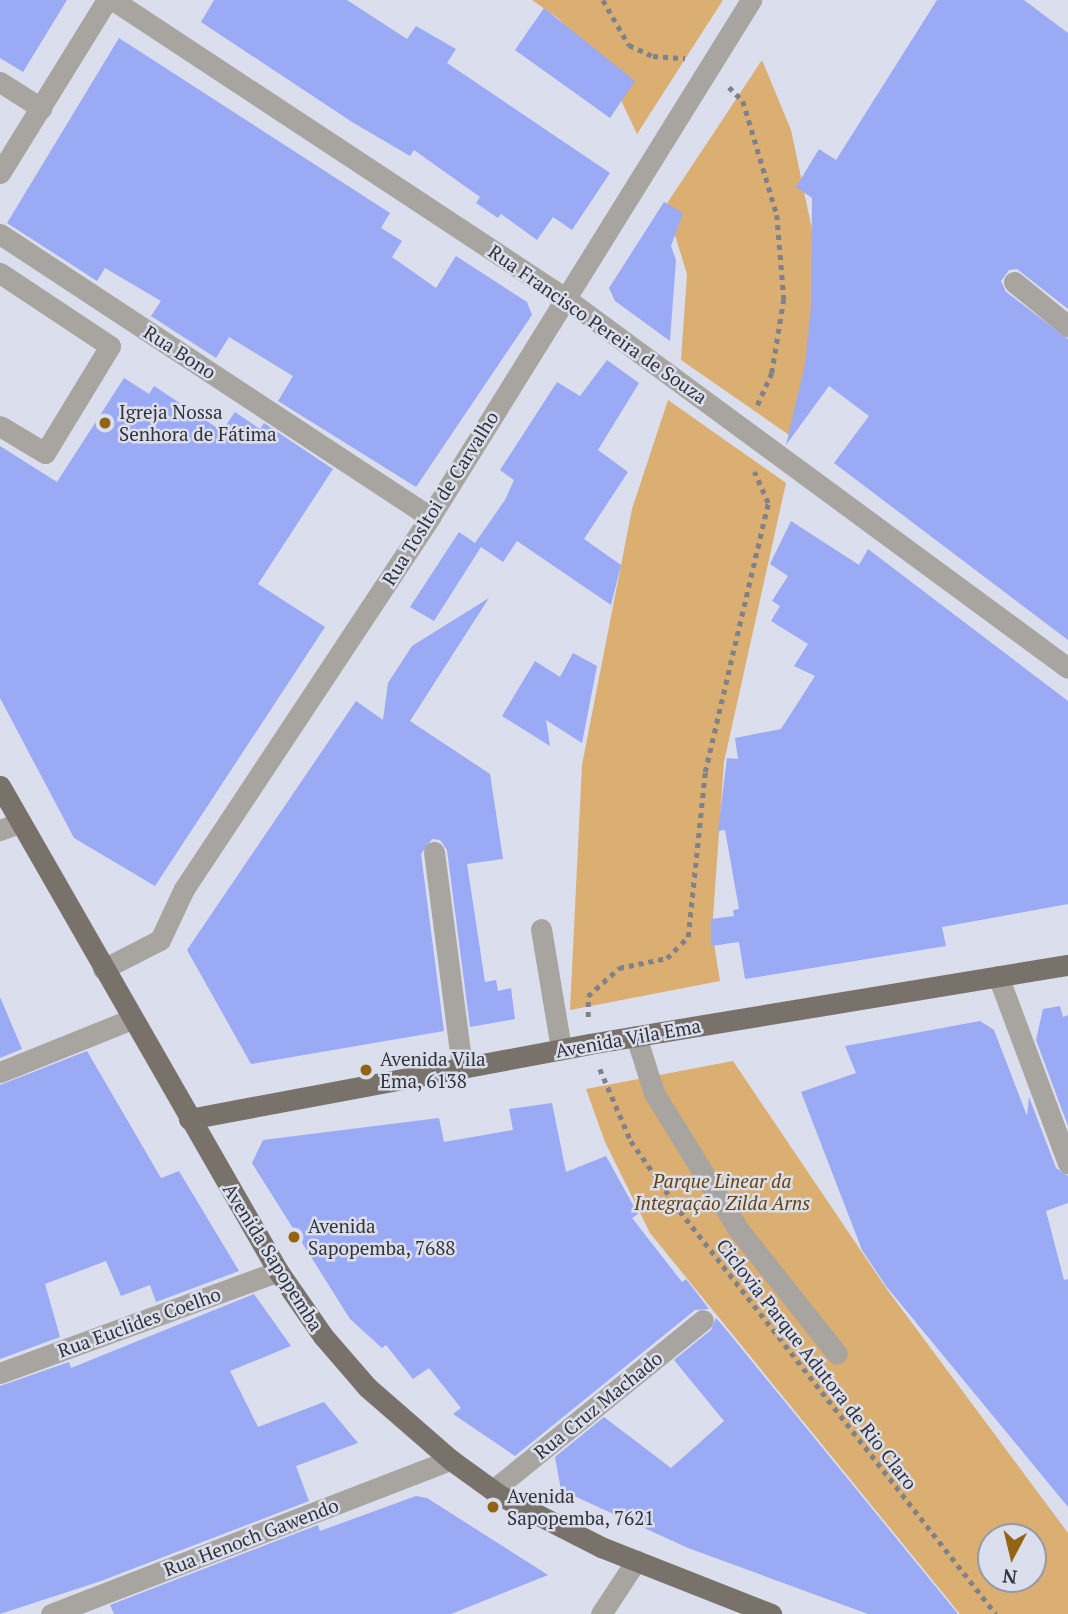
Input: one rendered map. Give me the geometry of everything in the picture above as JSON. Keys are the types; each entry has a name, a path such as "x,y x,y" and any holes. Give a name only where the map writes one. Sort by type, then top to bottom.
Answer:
{"main road":[{"name":"Avenida Sapopemba","path":"0,786 10,827 103,970 278,1271 323,1336 368,1387 451,1460 493,1490 636,1561 771,1614"},
{"name":"Avenida Vila Ema","path":"189,1119 589,1044 1068,965"}],"street":[{"path":"0,173 107,0"},
{"name":"Rua Francisco Pereira de Souza","path":"113,0 565,298 747,429 1068,668"},
{"name":"Rua Tosltoi de Carvalho","path":"103,970 160,940 184,889 430,517 751,0"},
{"path":"0,82 41,108"},
{"name":"Rua Bono","path":"0,234 430,517"},
{"path":"0,273 110,345"},
{"path":"1014,282 1068,326"},
{"path":"0,426 45,453 127,318"},
{"path":"434,852 462,1068"},
{"path":"541,929 561,1049"},
{"path":"998,976 1068,1163"},
{"path":"0,1072 132,1019"},
{"path":"636,1036 654,1093 738,1228 837,1354"},
{"name":"Rua Euclides Coelho","path":"0,1373 278,1271"},
{"name":"Rua Cruz Machado","path":"493,1490 703,1320"},
{"name":"Rua Henoch Gawendo","path":"51,1614 451,1460"},
{"path":"601,1614 636,1561"}],"path":[{"path":"603,0 629,45 653,56 678,55 710,67 743,101 777,215 784,299 772,373 747,429"},
{"name":"Ciclovia Parque Adutora de Rio Claro","path":"747,429 755,474 768,503 705,772 688,937 667,958 619,968 588,996 589,1044 631,1141 680,1211 996,1614"}],"green space":[{"path":"532,0 723,0 637,134 610,77 559,19"},
{"path":"762,60 791,130 814,239 813,336 792,437 681,360 687,274 675,235 658,217"},
{"path":"668,400 786,483 724,762 712,931 720,981 570,1010 582,765 632,509"},
{"name":"Parque Linear da Integração Zilda Arns","path":"733,1061 886,1288 1068,1533 1068,1614 960,1614 650,1233 605,1142 586,1089"}],"building":[{"path":"0,0 67,0 23,72 0,58"},
{"path":"214,0 347,0 407,39 416,26 456,49 447,63 610,173 572,230 553,217 537,240 501,214 498,218 476,203 480,197 414,150 410,156 352,122 201,22"},
{"path":"937,0 1024,0 1068,33 1068,309 1017,269 1009,270 1001,281 1006,292 1068,339 1068,640 834,463 869,416 829,386 786,445 805,364 811,307 812,198 796,187 819,149 836,160"},
{"path":"544,8 635,81 610,118 515,50"},
{"path":"119,38 390,213 381,228 402,241 392,257 436,288 456,256 527,302 532,315 416,487 278,401 293,376 229,337 216,358 151,316 161,301 105,268 97,281 7,223"},
{"path":"664,202 683,213 671,246 676,260 670,341 615,301 609,288"},
{"path":"607,360 639,383 598,450 628,472 584,539 621,565 611,605 517,541 503,562 481,547 434,621 410,607 459,532 475,543 505,500 514,480 500,470 557,382 580,396"},
{"path":"124,378 149,394 154,386 222,431 235,412 260,429 264,423 333,469 258,584 325,627 155,886 74,838 0,698 0,446 57,482"},
{"path":"791,521 859,565 868,549 1068,701 1068,904 942,927 946,946 745,979 739,942 711,946 711,919 734,916 733,910 739,909 725,830 718,831 727,758 738,759 735,738 781,729 815,676 794,666 808,644 771,621 780,606 772,601 788,576 770,564"},
{"path":"489,598 410,721 490,774 503,859 467,864 485,982 496,980 498,991 511,988 515,1019 470,1027 447,850 440,840 432,839 421,854 444,1031 251,1064 187,950 356,701 383,720 388,683 412,646"},
{"path":"573,653 597,666 582,743 546,720 550,746 502,716 535,661 560,677"},
{"path":"0,997 22,1049 0,1058"},
{"path":"1060,1006 1063,1017 1068,1015 1068,1126 1036,1040 1043,1009"},
{"path":"980,1021 994,1030 1027,1116 1029,1097 1056,1168 1068,1176 1068,1203 1046,1211 1064,1280 1068,1279 1068,1507 886,1286 862,1250 801,1092 856,1073 845,1046"},
{"path":"87,1051 161,1178 179,1171 239,1271 156,1302 150,1285 121,1296 106,1261 45,1284 60,1337 0,1359 0,1085"},
{"path":"552,1103 566,1172 606,1156 638,1214 632,1218 682,1282 686,1279 709,1309 695,1310 515,1456 453,1414 461,1408 429,1368 413,1379 386,1345 382,1348 350,1319 252,1163 263,1140 439,1118 444,1142 513,1130 509,1109"},
{"path":"254,1294 291,1346 230,1371 258,1427 324,1402 358,1443 296,1466 309,1501 101,1581 0,1614 0,1386 69,1362 71,1368"},
{"path":"716,1318 958,1614 868,1614 688,1548 561,1490 555,1457 604,1417 671,1468 724,1421 674,1360 711,1330"},
{"path":"416,1496 427,1498 548,1575 451,1614 114,1614 110,1605 318,1525 320,1531"}],"place":[{"name":"Igreja Nossa Senhora de Fátima","path":"105,423"},
{"name":"Avenida Vila Ema, 6138","path":"366,1070"},
{"name":"Avenida Sapopemba, 7688","path":"294,1237"},
{"name":"Avenida Sapopemba, 7621","path":"493,1507"}]}
